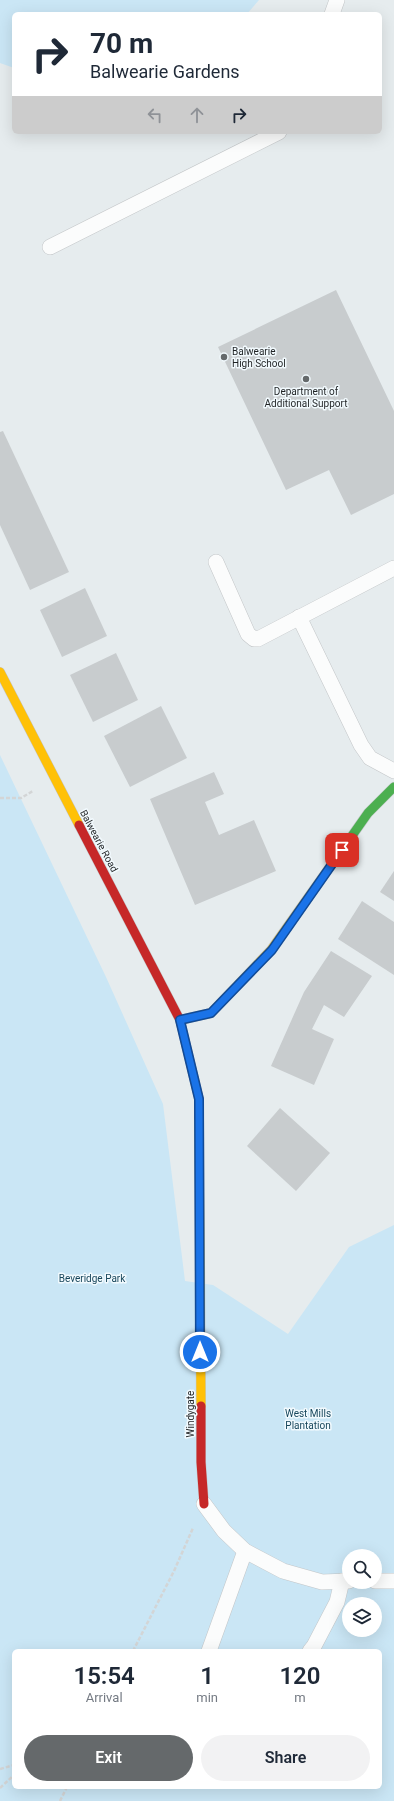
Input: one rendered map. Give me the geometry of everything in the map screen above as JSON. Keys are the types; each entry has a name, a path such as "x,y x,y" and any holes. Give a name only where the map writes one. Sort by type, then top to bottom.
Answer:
{"street":[{"name":"Balwearie Road","path":"0,672 54,780 180,1020"},
{"path":"180,1020 211,1013 272,950 368,813 394,787"},
{"name":"Windygate","path":"180,1020 199,1099 201,1454 204,1504"}],"lane":[{"path":"333,12 337,0"},
{"path":"50,247 275,134"},
{"path":"216,562 248,634 254,639 258,639 394,568"},
{"path":"299,617 361,745 370,758 394,771"},
{"path":"204,1504 224,1531 245,1551 283,1571 322,1582 342,1581"},
{"path":"210,1649 245,1551"},
{"path":"382,1581 394,1581"},
{"path":"312,1649 343,1589"}],"path":[{"path":"0,798 21,798 54,780"},
{"path":"134,1649 174,1571 204,1504"},
{"path":"0,1769 12,1766"},
{"path":"0,1788 12,1777"},
{"path":"60,1801 66,1789"}],"green space":[{"path":"0,0 259,0 249,12 12,12 12,67 0,63"},
{"path":"0,755 106,977 163,1104 185,1281 213,1285 288,1334 349,1247 394,1225 394,1801 0,1801"}],"building":[{"name":"Department of Additional Support","path":"336,290 394,411 394,494 351,515 329,470 286,490 218,347"},
{"path":"3,431 69,572 30,590 0,525 0,432"},
{"path":"85,588 107,636 62,657 40,610"},
{"path":"116,653 138,700 93,722 70,675"},
{"path":"161,706 187,758 130,787 104,736"},
{"path":"214,772 224,794 205,802 219,835 254,820 276,871 195,905 150,799"},
{"path":"394,871 394,901 380,892"},
{"path":"362,901 394,922 394,975 338,939"},
{"path":"331,951 372,976 344,1017 324,1005 312,1029 334,1039 314,1085 271,1066 304,992"},
{"path":"280,1108 330,1153 296,1191 247,1146"}],"traffic: fast":[{"path":"349,840 368,813 394,787"}],"traffic: slow":[{"path":"0,672 79,825"},
{"path":"180,1020 211,1013 271,950 349,840"},
{"path":"199,1118 201,1406"}],"traffic: jam":[{"path":"79,825 180,1020 199,1099 199,1118"},
{"path":"201,1406 201,1462 204,1504"}],"place":[{"name":"Balwearie High School","path":"224,357"},
{"name":"Department of Additional Support","path":"306,379"}],"route":[{"path":"200,1352 199,1099 180,1020 211,1013 272,950 342,850"}],"park label":[{"name":"Beveridge Park","path":"92,1278"},
{"name":"West Mills Plantation","path":"308,1418"}]}
